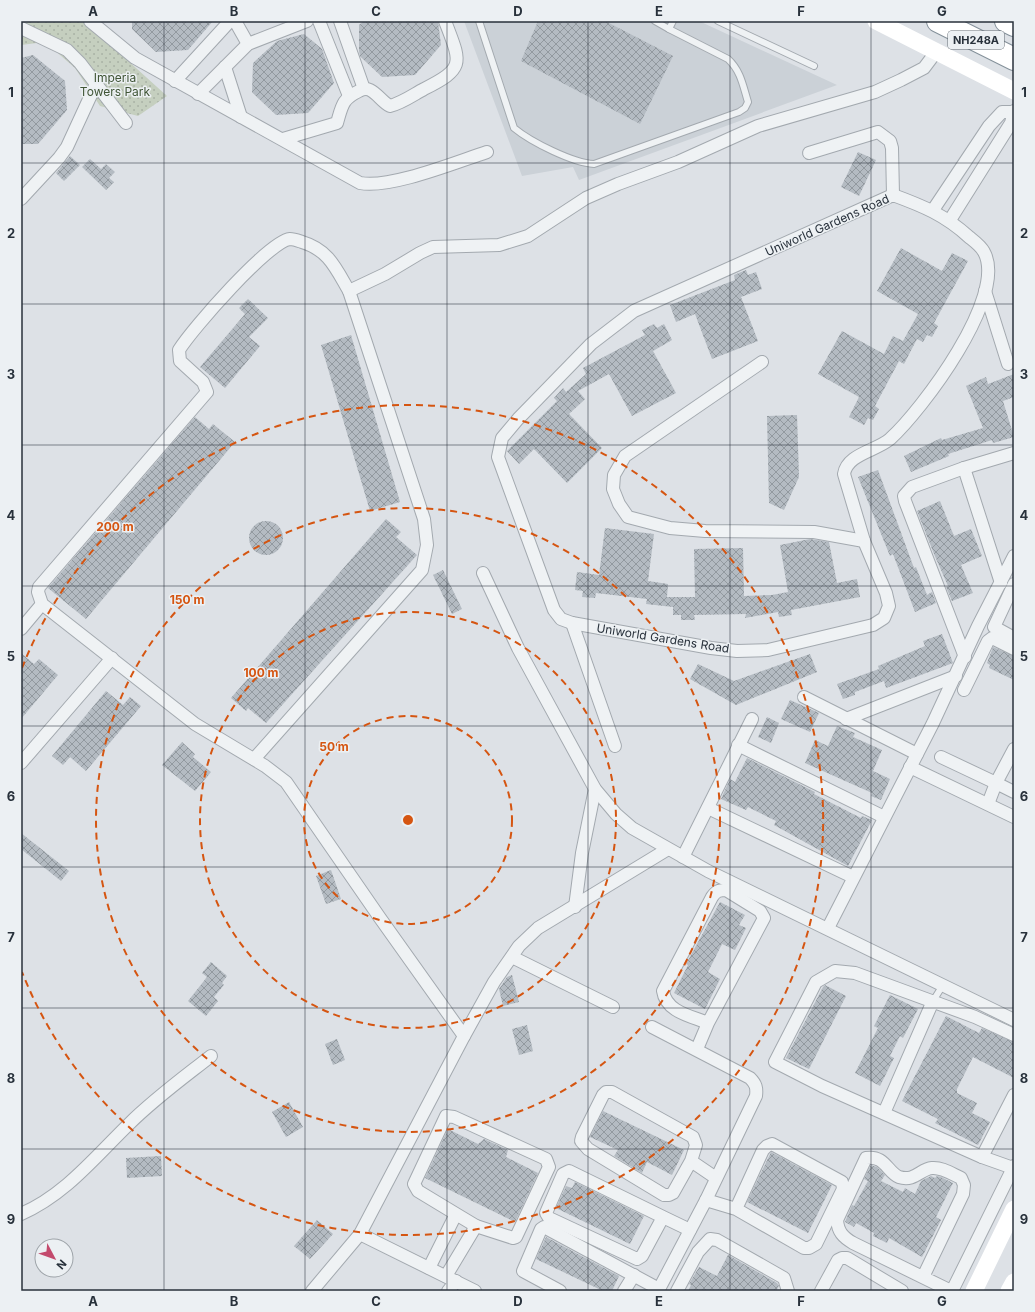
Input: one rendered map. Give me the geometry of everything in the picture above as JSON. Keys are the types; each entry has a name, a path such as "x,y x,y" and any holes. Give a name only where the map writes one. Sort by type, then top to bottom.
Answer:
{"highway":[{"name":"NH248A","path":"938,21 1014,59"},
{"name":"NH248A","path":"1006,21 1014,25"}],"main road":[{"path":"876,21 1014,90"},
{"path":"974,1291 1014,1209"},
{"path":"1010,1291 1014,1282"}],"street":[{"path":"175,81 230,21"},
{"path":"235,21 248,44"},
{"path":"198,94 248,44 307,21"},
{"path":"319,21 349,96"},
{"path":"340,21 364,89"},
{"path":"283,139 337,123 344,101 349,96 364,89 371,90 384,103 390,106 448,77 455,69 457,60 454,44 445,21"},
{"path":"95,22 135,58 198,94 283,139 353,180 369,185 389,182 487,152"},
{"path":"23,32 66,50 96,84 126,123"},
{"path":"349,291 385,274 433,247 499,245 528,236 586,198 618,184 678,162 758,126 875,92 924,68 936,52"},
{"path":"225,67 242,117"},
{"path":"21,200 25,186 59,158 68,147 96,84"},
{"path":"933,210 989,126 1002,112 1014,112 1011,123 950,220"},
{"path":"809,153 878,132 890,141 892,148 893,195"},
{"name":"Uniworld Gardens Road","path":"893,195 933,210 950,220 978,244 984,252 988,265 988,277 985,291 973,322 952,363 908,422 882,445 853,460 845,467 844,474 864,541 886,593 889,606 884,618 873,625 768,650 737,651 711,648 572,623 561,619 554,610 498,456 502,438 518,419 591,344 634,312 893,195"},
{"path":"254,759 422,570 427,545 424,519 349,291 331,260 324,253 306,244 291,239 280,243 249,268 179,350 180,361 203,382 207,392 39,587 38,592 42,604 195,724 254,759 286,782 298,797 380,918 464,1036"},
{"path":"985,291 1008,364"},
{"path":"762,362 626,456 614,475 613,489 618,504 628,517 670,528 705,531 814,532 864,541"},
{"path":"965,657 904,496 912,487 964,468 1014,454"},
{"path":"964,468 1001,583"},
{"path":"828,928 956,676 978,626 1014,556"},
{"path":"483,573 518,648 595,789 616,814 632,828 683,857 1014,1020"},
{"path":"1014,584 994,627 1014,638"},
{"path":"21,629 42,604"},
{"path":"572,623 615,746"},
{"path":"964,690 988,641 992,638 1014,648"},
{"path":"21,763 112,658"},
{"path":"846,719 956,676"},
{"path":"804,697 917,754"},
{"path":"683,857 752,719"},
{"path":"738,745 884,817"},
{"path":"988,804 996,783 1014,749"},
{"path":"941,757 1014,792"},
{"path":"910,766 1014,817"},
{"path":"575,907 582,853 595,789"},
{"path":"708,808 853,877"},
{"path":"312,1291 360,1234 464,1036 494,982 519,946 538,928 575,907 668,849"},
{"path":"697,1049 708,1023 764,918 760,911 726,890 720,890 712,896 663,991 664,999 669,1007 708,1023"},
{"path":"512,957 613,1007"},
{"path":"923,1277 963,1194 964,1185 961,1178 942,1169 930,1168 917,1176 907,1178 898,1176 882,1162 873,1157 866,1158 837,1220 838,1229 844,1237 853,1243 923,1277 952,1291 1013,1167 982,1156 822,1086 776,1062 816,982 834,971 855,972 975,1017 1014,1035"},
{"path":"884,1113 933,1001"},
{"path":"560,1291 523,1271 541,1229 544,1227 659,1290 706,1200 756,1096 757,1089 755,1083 750,1078 697,1049 652,1027"},
{"path":"21,1214 62,1189 130,1123 171,1087 211,1056"},
{"path":"606,1092 612,1092 693,1137 696,1146 691,1161 673,1193 664,1195 588,1149 581,1141 603,1095 606,1092"},
{"path":"982,1156 1014,1095"},
{"path":"450,1115 546,1159 549,1168 516,1237 513,1238 476,1226 456,1214 418,1191 414,1184 446,1116 450,1115"},
{"path":"706,1200 736,1209 804,1248 809,1248 816,1244 843,1189 842,1182 772,1144 763,1150 736,1209"},
{"path":"691,1161 716,1178"},
{"path":"663,1217 642,1256 637,1259 550,1218 546,1213 563,1174 569,1171 690,1230"},
{"path":"429,1268 456,1214"},
{"path":"448,1291 451,1279 476,1226"},
{"path":"360,1234 475,1291"},
{"path":"677,1291 698,1252 710,1239 717,1240 784,1278 788,1291"},
{"path":"821,1291 838,1260 847,1258 902,1291"},
{"path":"624,1291 634,1275"}],"lane":[{"path":"479,21 514,128 524,136 576,160 594,164 739,112 745,108 748,102 739,70 735,65 728,59 655,21"},
{"path":"669,29 673,21"},
{"path":"718,21 814,66"},
{"path":"933,1001 943,985"}],"shaded area":[{"path":"464,21 699,21 837,85 579,180 573,167 522,176"}],"green space":[{"name":"Imperia Towers Park","path":"21,21 84,21 167,96 138,116 100,106 75,68 45,42 21,45"}],"building":[{"path":"132,21 213,21 188,50 156,52 132,29"},
{"path":"364,21 438,21 441,45 415,75 382,77 360,56 359,25"},
{"path":"538,21 605,21 673,56 640,124 521,61"},
{"path":"304,34 322,49 334,83 308,113 276,115 252,92 253,63 277,41"},
{"path":"33,55 65,81 67,110 38,144 21,144 21,58"},
{"path":"858,152 876,160 859,196 841,187"},
{"path":"70,156 80,165 64,181 56,173"},
{"path":"90,159 101,169 106,164 115,172 109,178 114,182 106,190 82,167"},
{"path":"901,248 942,271 952,253 968,261 934,323 938,326 932,337 927,335 923,342 917,339 904,364 899,361 875,406 879,409 873,420 868,418 864,425 849,417 859,397 818,374 842,331 884,354 893,336 903,341 918,314 877,291"},
{"path":"746,270 748,275 756,272 762,289 741,297 758,341 712,359 695,314 676,322 670,305 735,280 734,275"},
{"path":"248,299 268,318 249,337 260,346 225,388 200,367 245,314 239,308"},
{"path":"654,324 657,328 664,324 672,340 653,351 676,393 632,416 609,374 578,391 585,399 569,414 602,448 567,483 534,449 519,464 507,451 557,401 554,398 563,388 566,392 586,374 583,368 645,335 642,330"},
{"path":"351,335 400,502 370,511 321,345"},
{"path":"1014,374 1014,397 1003,401 1014,437 993,443 992,440 948,454 949,456 911,472 904,456 941,438 942,440 983,428 966,386 986,377 988,384"},
{"path":"797,415 799,477 784,510 769,503 767,416"},
{"path":"195,417 209,429 213,424 235,442 86,619 48,588"},
{"path":"878,470 914,568 916,567 927,595 932,592 936,603 915,612 893,554 890,556 858,477"},
{"path":"940,501 954,536 971,529 982,556 961,565 973,593 952,601 946,587 948,586 917,511"},
{"path":"386,519 401,532 396,537 417,555 266,723 248,708 246,711 231,698"},
{"path":"263,521 269,521 273,522 280,528 283,538 282,545 276,552 269,555 263,555 259,554 252,548 249,541 249,535 250,531 256,524"},
{"path":"605,528 654,534 648,581 668,584 667,597 695,597 694,549 743,548 744,596 772,595 788,592 780,545 810,539 829,542 837,583 857,579 860,597 791,610 792,615 779,617 778,612 745,618 746,614 694,615 695,620 681,620 681,615 673,615 673,607 646,604 647,599 596,593 595,598 582,597 583,591 575,590 577,572 599,575"},
{"path":"443,570 462,609 452,614 433,575"},
{"path":"942,634 953,663 886,688 884,681 855,692 855,695 843,699 837,684 879,669 878,666 925,646 923,641"},
{"path":"993,647 1014,656 1014,680 989,668 990,665 987,663"},
{"path":"21,653 34,664 39,659 58,675 21,719"},
{"path":"810,654 817,672 736,705 690,679 698,664 734,681"},
{"path":"106,691 123,705 130,697 141,706 86,771 70,757 63,765 52,756"},
{"path":"790,700 819,713 810,732 781,719"},
{"path":"767,717 779,723 771,743 758,737"},
{"path":"837,726 855,733 853,737 882,750 873,771 890,779 881,800 871,796 872,793 805,763 815,740 828,746"},
{"path":"182,742 195,754 193,757 211,772 195,791 162,765"},
{"path":"747,758 815,792 814,794 861,818 862,816 872,820 848,866 774,825 776,821 748,807 746,810 721,799 730,779 735,782"},
{"path":"21,833 69,871 61,881 21,849"},
{"path":"331,870 341,899 326,904 316,876"},
{"path":"720,902 745,915 739,925 746,928 735,950 722,944 708,972 720,979 705,1009 674,993 688,965 686,964"},
{"path":"211,962 227,976 222,983 224,985 214,997 218,1001 206,1016 188,1001 207,977 202,973"},
{"path":"512,975 519,1002 503,1006 499,989 507,977"},
{"path":"825,985 846,996 809,1069 786,1058"},
{"path":"890,995 918,1009 903,1038 900,1036 890,1056 894,1058 880,1086 855,1073 878,1028 874,1026"},
{"path":"946,1016 979,1033 982,1028 1014,1042 1014,1078 973,1057 957,1089 957,1093 977,1103 972,1113 990,1122 978,1145 935,1123 938,1119 902,1101"},
{"path":"527,1025 533,1051 519,1055 512,1029"},
{"path":"337,1039 345,1060 333,1065 325,1044"},
{"path":"289,1102 303,1127 286,1137 272,1112"},
{"path":"603,1111 684,1150 672,1175 647,1162 642,1173 614,1156 618,1150 590,1137"},
{"path":"448,1129 478,1144 484,1139 508,1150 506,1157 538,1173 515,1222 425,1178"},
{"path":"771,1152 832,1185 808,1233 747,1202"},
{"path":"161,1156 162,1176 127,1178 126,1158"},
{"path":"871,1165 877,1167 885,1175 881,1181 903,1192 905,1188 915,1194 921,1181 931,1176 935,1178 937,1176 941,1177 953,1183 936,1217 941,1220 922,1257 889,1238 887,1243 873,1236 874,1233 856,1223 854,1227 845,1222 852,1205 854,1206 868,1181 864,1179"},
{"path":"575,1182 644,1216 630,1244 556,1208 566,1186 572,1188"},
{"path":"317,1220 333,1234 310,1259 294,1246"},
{"path":"546,1237 619,1276 612,1291 603,1291 536,1259"},
{"path":"728,1255 777,1283 779,1286 776,1291 688,1291 691,1285 689,1284 699,1267 717,1276"}]}
